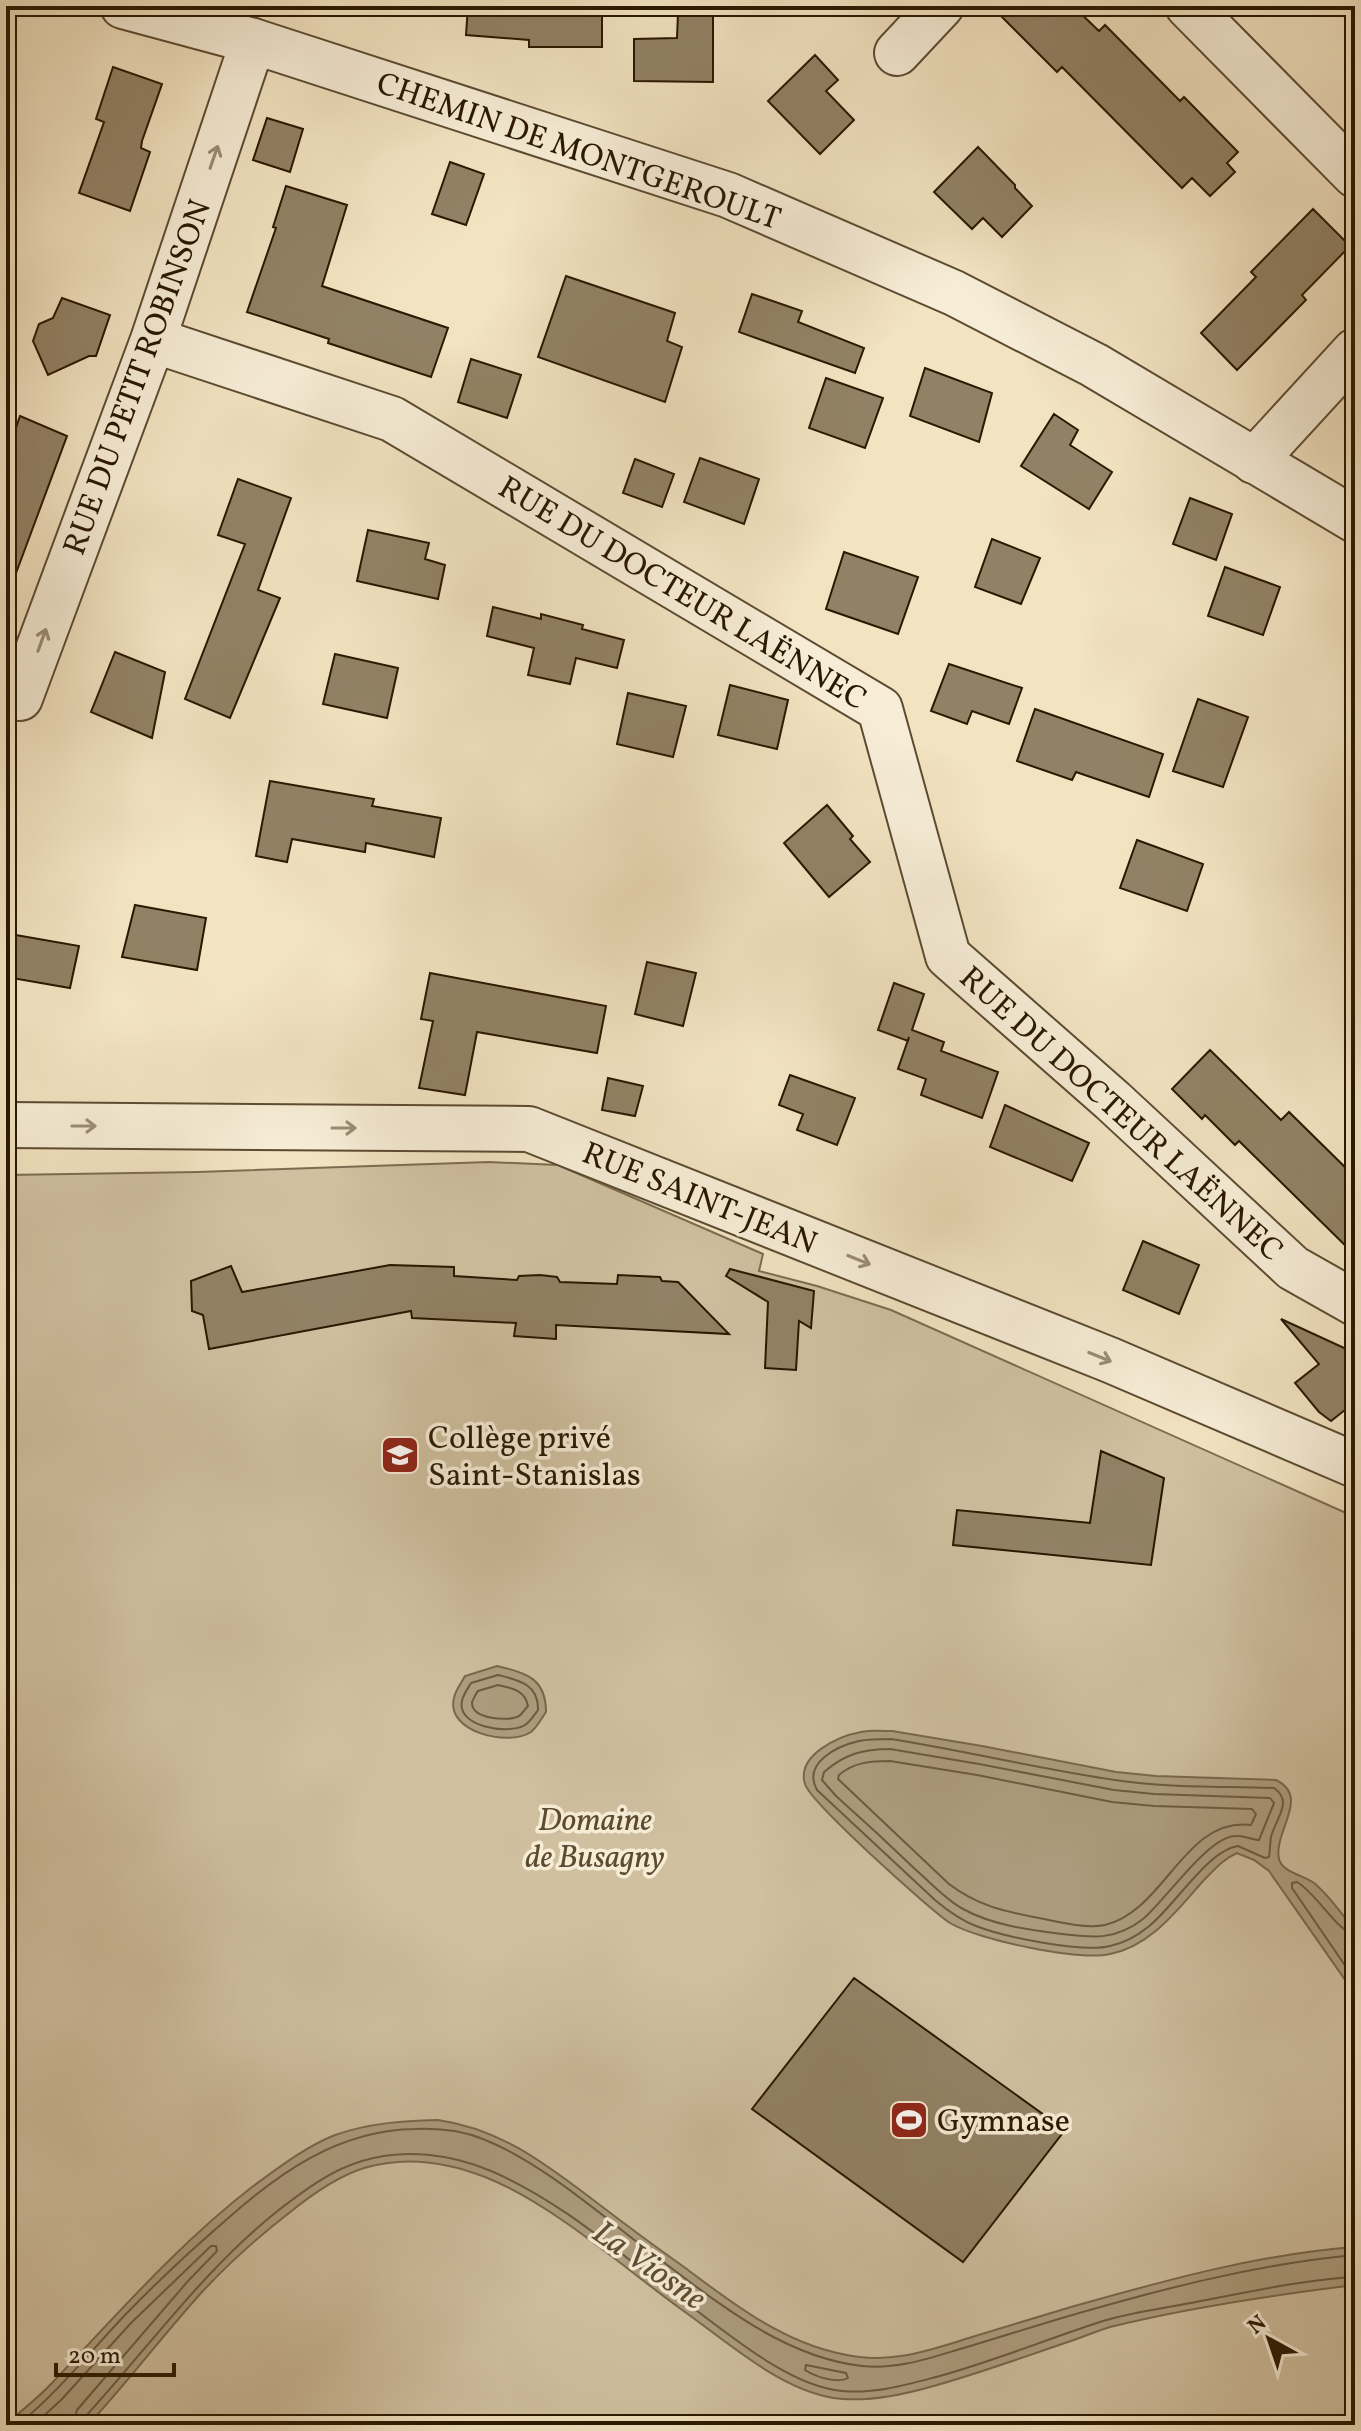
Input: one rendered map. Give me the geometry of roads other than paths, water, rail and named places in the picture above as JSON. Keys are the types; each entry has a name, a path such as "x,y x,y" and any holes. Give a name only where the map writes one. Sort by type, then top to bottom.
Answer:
{"street":[{"name":"CHEMIN DE MONTGEROULT","path":"123,6 253,41 728,195 954,293 1094,365 1355,520"},
{"path":"897,53 941,6"},
{"path":"1188,6 1355,175"},
{"name":"RUE DU PETIT ROBINSON","path":"6,691 20,698 153,340 253,41"},
{"name":"RUE DU DOCTEUR LAËNNEC","path":"153,340 392,419 880,709 948,956 1113,1101 1293,1268 1355,1303"},
{"path":"1254,461 1355,351"},
{"name":"RUE SAINT-JEAN","path":"6,1125 529,1129 1110,1360 1355,1465"}],"water":[{"path":"497,1666 525,1675 542,1691 546,1712 531,1732 508,1738 495,1737 469,1728 459,1720 454,1710 455,1695 465,1676"},
{"path":"892,1731 1116,1772 1276,1780 1286,1787 1291,1805 1281,1838 1279,1859 1288,1870 1320,1888 1355,1930 1355,1994 1269,1871 1237,1853 1215,1869 1151,1935 1125,1950 1110,1954 1076,1954 1029,1948 982,1936 950,1923 848,1832 805,1784 807,1764 821,1749 861,1732"},
{"name":"La Viosne","path":"438,2120 481,2131 520,2149 758,2320 799,2340 842,2354 877,2358 908,2355 1176,2278 1247,2262 1319,2251 1355,2247 1355,2285 1170,2313 1110,2327 919,2390 876,2398 843,2399 801,2388 760,2366 588,2238 511,2189 456,2168 425,2162 394,2162 364,2168 334,2181 255,2241 202,2292 88,2425 6,2425 46,2390 198,2233 282,2165 313,2146 348,2131 386,2123"}],"place":[{"name":"Collège privé Saint-Stanislas","path":"400,1455"},
{"name":"Gymnase","path":"909,2120"}],"park label":[{"name":"Domaine de Busagny","path":"595,1838"}]}
